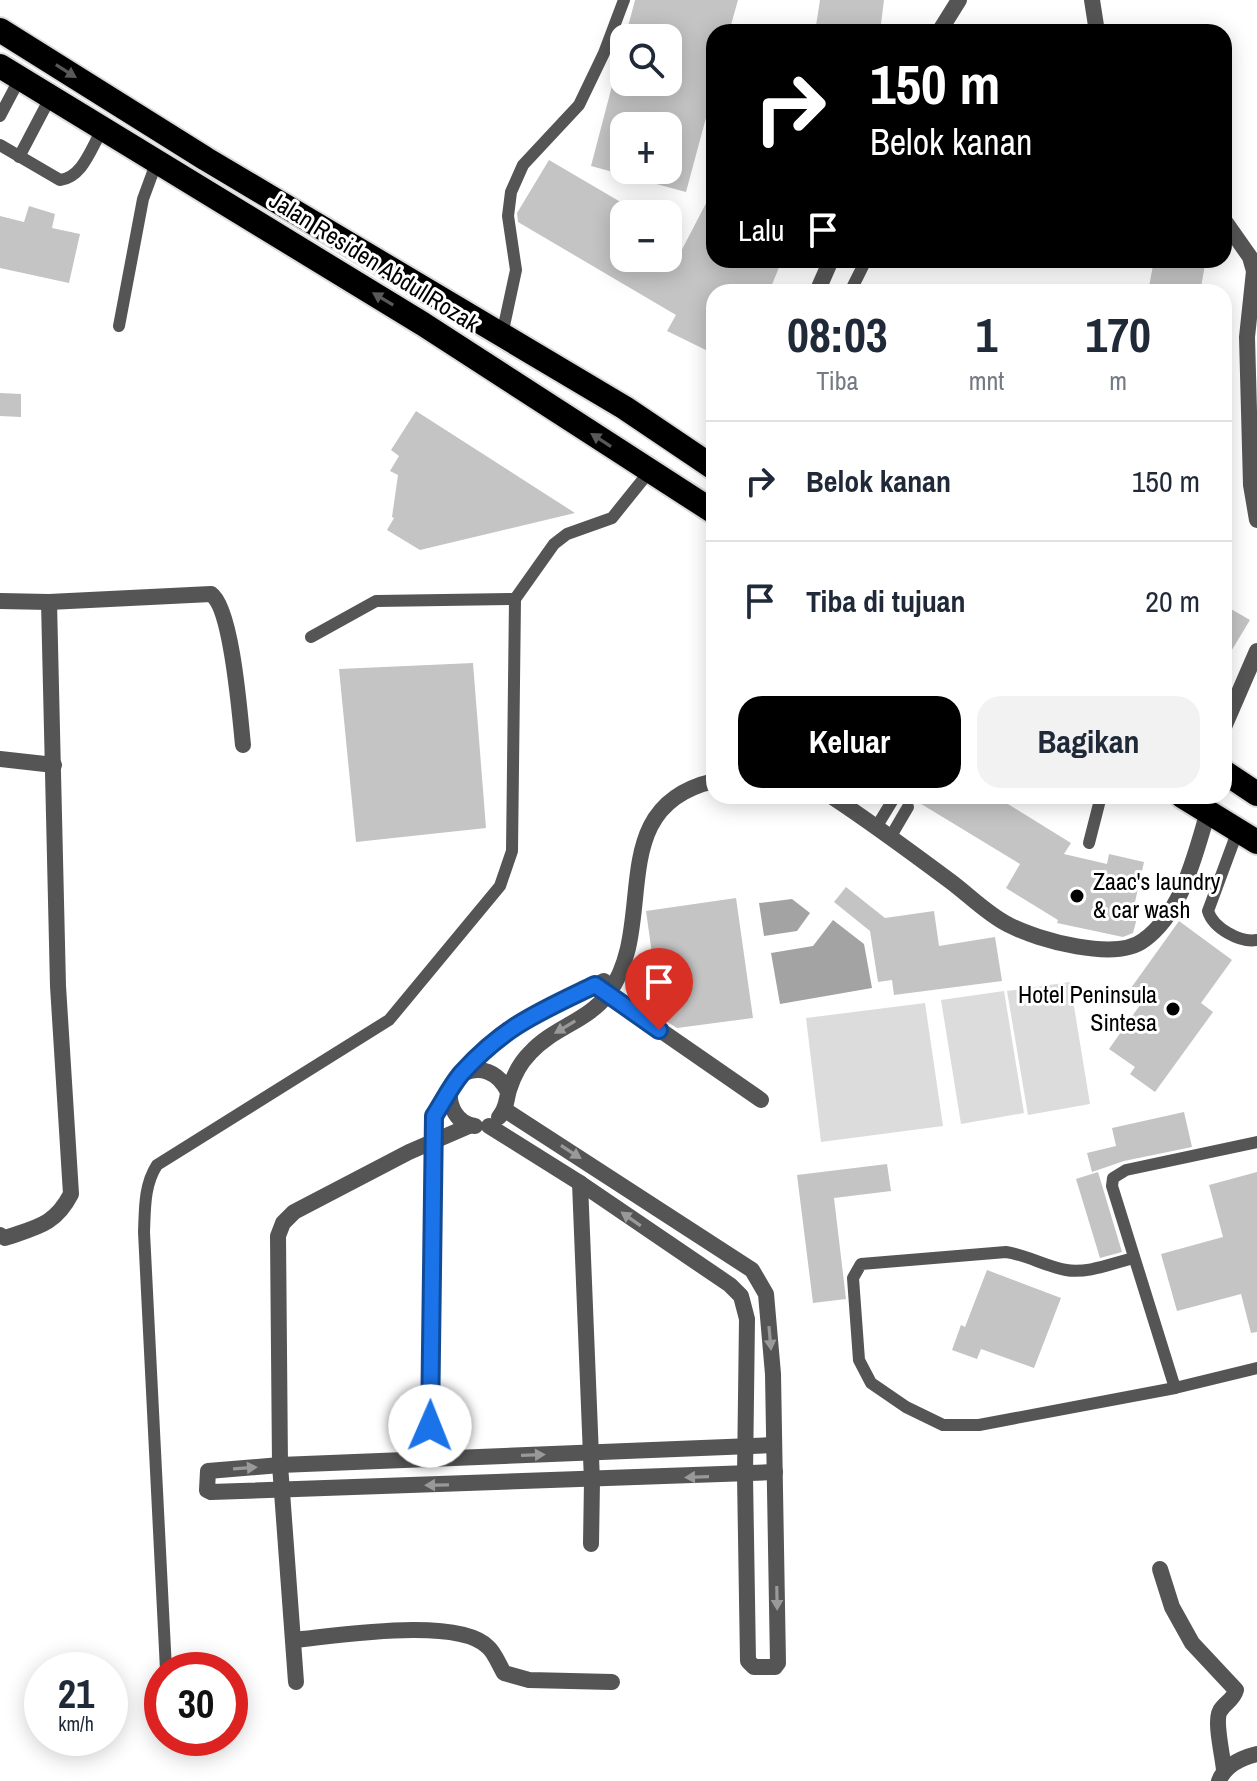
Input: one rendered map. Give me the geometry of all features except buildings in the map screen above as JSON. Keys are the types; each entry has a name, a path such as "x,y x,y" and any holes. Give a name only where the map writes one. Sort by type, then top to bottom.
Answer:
{"highway":[{"name":"Jalan Residen Abdul Rozak","path":"0,30 206,159 625,408 706,463"},
{"name":"Jalan Residen Abdul Rozak","path":"10,72 423,324 706,507"},
{"path":"1232,777 1257,794"},
{"path":"1195,804 1248,836"}],"street":[{"path":"944,24 959,0"},
{"path":"1092,0 1096,24"},
{"path":"1232,231 1250,257 1255,291 1247,337 1257,520"},
{"path":"0,601 49,602 211,594 218,598 233,660 243,745"},
{"path":"0,1235 5,1238 42,1225 62,1212 71,1194 58,986 49,602"},
{"path":"1232,709 1257,651"},
{"path":"0,759 54,765"},
{"path":"409,1152 460,1076 507,1030 601,990 620,973 633,938 638,858 645,835 656,815 680,793 706,784"},
{"path":"843,804 884,831 1007,925 1069,944 1113,949 1142,942 1172,910 1190,870 1208,812"},
{"path":"489,1126 505,1110 508,1092 522,1064 538,1045 589,1013 601,990"},
{"path":"601,990 761,1100"},
{"path":"460,1076 478,1069 488,1071 497,1075 508,1092"},
{"path":"450,1093 454,1111 469,1126"},
{"path":"296,1682 280,1465 278,1236 283,1223 294,1212 409,1152 469,1126 489,1126 580,1183 730,1285 741,1296 747,1319 745,1475 748,1661 754,1667 773,1668 778,1663 773,1374 763,1286 752,1270 505,1110"},
{"path":"430,1457 434,1116"},
{"path":"580,1183 592,1481 591,1544"},
{"path":"670,1246 682,1225"},
{"path":"741,1296 763,1286"},
{"path":"774,1445 280,1465 208,1471 207,1490 592,1481 775,1472"},
{"path":"1160,1569 1172,1607 1192,1643 1236,1690 1218,1718 1222,1775"},
{"path":"293,1640 443,1630 468,1634 488,1647 504,1673 529,1680 612,1682"},
{"path":"1222,1775 1244,1757 1257,1754"}],"lane":[{"path":"502,335 516,270 508,216 511,192 523,165 579,105 604,53 624,0"},
{"path":"0,116 10,72"},
{"path":"19,157 50,98"},
{"path":"0,145 60,180 69,179 77,174 102,130"},
{"path":"119,326 143,199 157,161"},
{"path":"165,1652 144,1232 145,1199 151,1174 157,1165 389,1020 500,886 512,851 515,599 554,544 567,534 612,518 649,472"},
{"path":"311,637 376,601 515,599"},
{"path":"884,831 892,804"},
{"path":"1089,843 1099,804"},
{"path":"884,831 908,807"},
{"path":"1248,836 1226,859 1209,901 1209,917 1238,939 1257,940"},
{"path":"1175,1388 1112,1186 1116,1173 1257,1142"},
{"path":"1134,1258 1080,1271 1065,1270 1022,1254 1006,1252 861,1264 853,1278 859,1360 871,1383 906,1407 943,1425 979,1425 1175,1388 1257,1368"}],"shaded area":[{"path":"792,899 810,913 797,931 764,936 759,903"},
{"path":"833,920 864,944 872,988 780,1004 771,953 813,946"},
{"path":"1070,982 1090,1104 1028,1115 1007,991"},
{"path":"1004,991 1024,1113 961,1124 941,1000"},
{"path":"925,1003 943,1126 821,1142 806,1018"}],"place":[{"name":"Zaac's laundry & car wash","path":"1077,896"},
{"name":"Hotel Peninsula Sintesa","path":"1173,1009"}],"route":[{"path":"430,1426 434,1116 454,1083 507,1030 595,985 659,1030"}]}
